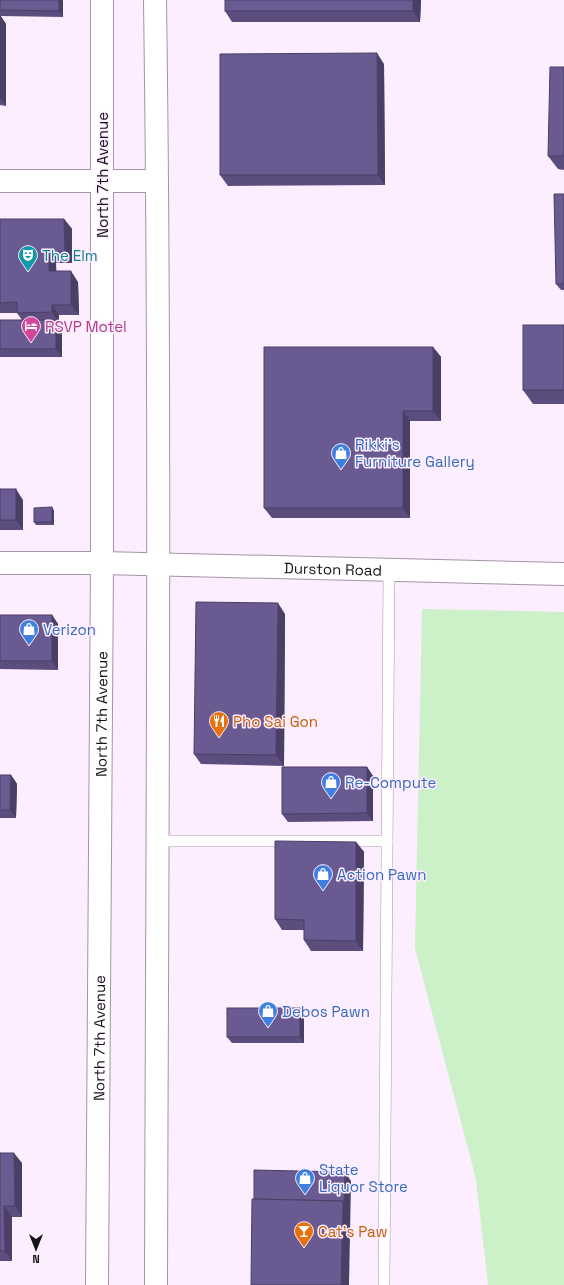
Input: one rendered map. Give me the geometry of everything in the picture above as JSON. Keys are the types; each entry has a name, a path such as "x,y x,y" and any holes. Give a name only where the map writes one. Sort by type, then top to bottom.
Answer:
{"main road":[{"name":"North 7th Avenue","path":"97,1285 102,563 102,0"},
{"path":"155,0 158,565 156,1285"},
{"path":"0,181 157,181"},
{"name":"Durston Road","path":"0,563 102,563 564,574"}],"lane":[{"path":"384,1285 389,570"},
{"path":"157,841 387,841"}],"green space":[{"path":"422,609 564,612 564,1285 488,1285 476,1179 415,948"}],"building":[{"path":"0,0 59,0 59,11 0,10"},
{"path":"225,0 413,0 413,11 225,11"},
{"path":"377,53 378,175 220,175 220,54"},
{"path":"550,67 564,67 564,156 548,156"},
{"path":"554,194 564,194 564,284 556,284"},
{"name":"The Elm","path":"0,219 64,219 65,252 49,252 49,271 71,271 71,305 52,305 52,312 17,313 17,302 0,303"},
{"name":"RSVP Motel","path":"0,320 56,320 56,349 0,349"},
{"path":"523,325 564,325 564,390 523,390"},
{"name":"Rikki's Furniture Gallery","path":"264,347 433,347 433,411 403,411 403,508 264,508"},
{"path":"0,489 16,489 16,520 0,520"},
{"path":"52,507 52,522 34,522 34,508"},
{"path":"196,602 278,603 276,755 194,754"},
{"name":"Verizon","path":"0,615 52,615 52,661 0,661"},
{"name":"Re-Compute","path":"282,767 367,767 367,813 282,814"},
{"path":"0,775 11,775 10,810 0,810"},
{"name":"Action Pawn","path":"275,841 356,842 356,941 304,940 304,920 275,919"},
{"name":"Debos Pawn","path":"227,1008 300,1008 300,1037 227,1037"},
{"path":"0,1153 14,1153 15,1206 4,1206 5,1251 0,1251"},
{"name":"State Liquor Store","path":"254,1170 345,1172 344,1203 343,1201 254,1199"},
{"name":"Cat's Paw","path":"252,1199 343,1201 341,1285 251,1285"}],"place":[{"name":"The Elm","path":"28,272"},
{"name":"RSVP Motel","path":"31,343"},
{"name":"Rikki's Furniture Gallery","path":"341,470"},
{"name":"Verizon","path":"29,646"},
{"name":"Pho Sai Gon","path":"219,738"},
{"name":"Re-Compute","path":"331,799"},
{"name":"Action Pawn","path":"323,891"},
{"name":"Debos Pawn","path":"268,1028"},
{"name":"State Liquor Store","path":"305,1195"},
{"name":"Cat's Paw","path":"304,1248"}]}
